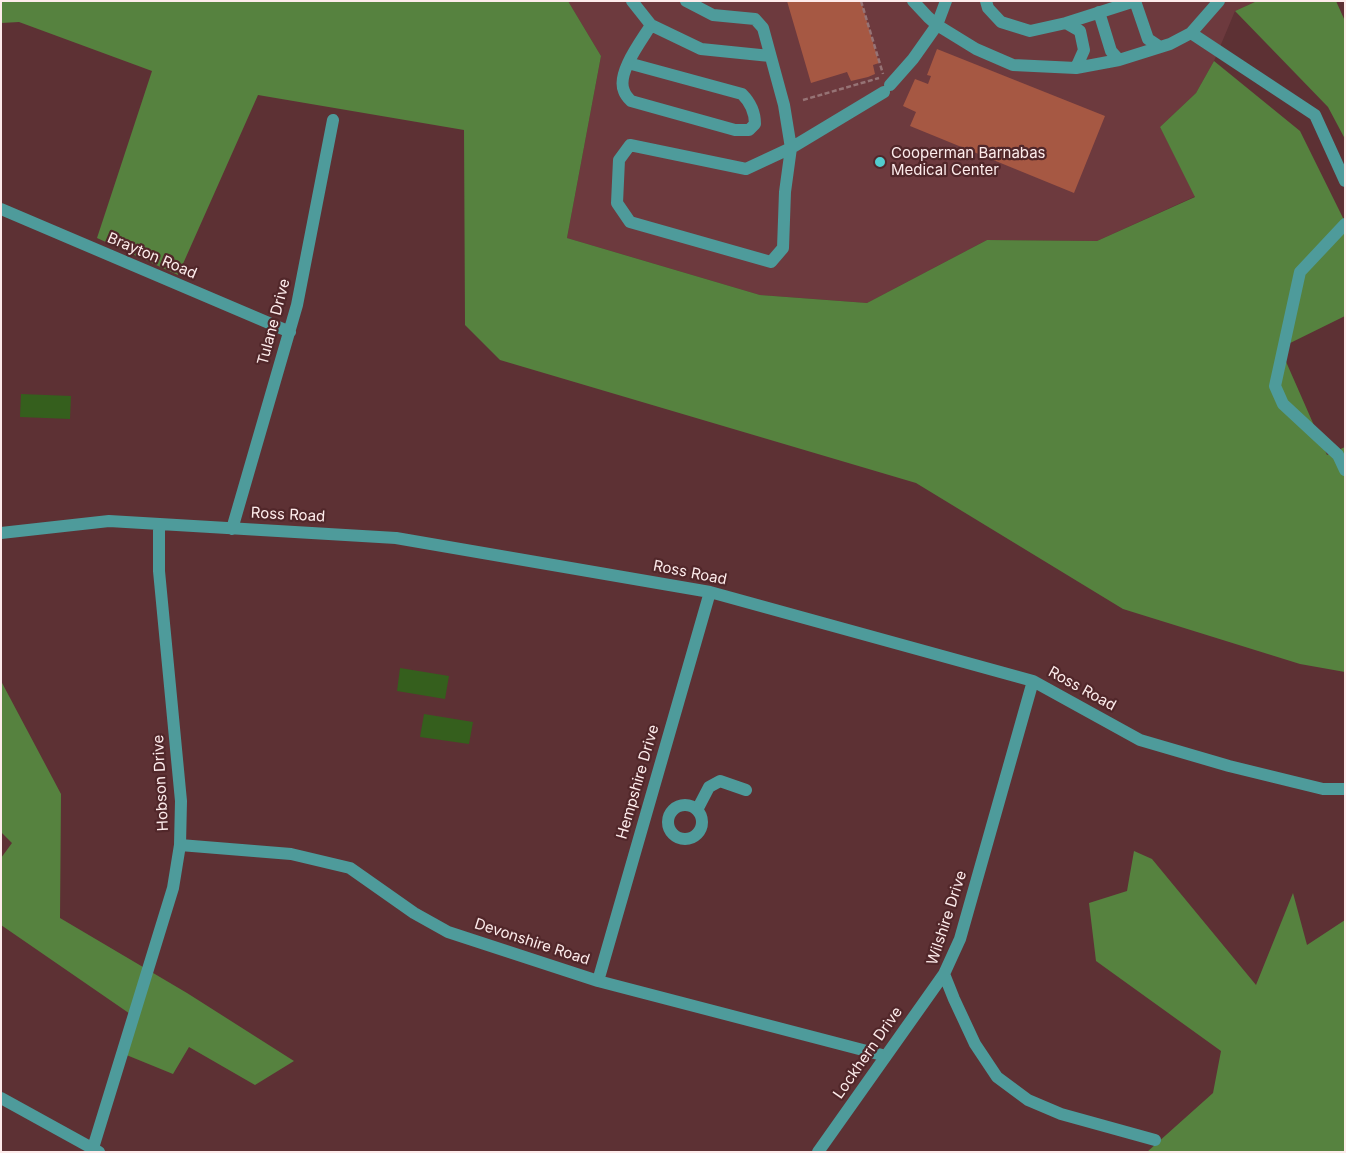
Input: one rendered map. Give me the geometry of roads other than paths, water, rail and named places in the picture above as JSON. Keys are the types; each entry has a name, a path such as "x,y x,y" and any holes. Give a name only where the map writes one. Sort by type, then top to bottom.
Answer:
{"street":[{"path":"632,1 651,25 701,49 770,56"},
{"path":"686,1 713,15 755,19 762,28 784,105 791,148 785,192 784,248 771,262 630,222 617,203 619,160 630,145 746,169 791,148 887,89 913,59 937,25 946,1"},
{"path":"913,1 937,25 976,49 1013,65 1076,68 1119,60 1170,44 1191,32 1219,1"},
{"path":"986,1 988,8 1001,22 1030,31 1066,23 1135,1 1148,39 1160,47"},
{"path":"1099,12 1111,51 1119,60"},
{"path":"1066,23 1080,31 1084,50 1076,68"},
{"path":"628,63 742,94 747,99 755,115 755,124 749,130 736,130 631,101 623,89 624,72 628,63 651,25"},
{"path":"1191,32 1315,115 1345,181"},
{"name":"Tulane Drive","path":"232,528 298,305 333,120"},
{"name":"Brayton Road","path":"1,209 290,332"},
{"path":"1345,224 1300,272 1275,386 1283,404 1338,455 1345,470"},
{"name":"Ross Road","path":"1,532 109,522 396,538 710,592 1033,681 1140,740 1276,778 1324,789 1345,790"},
{"name":"Hobson Drive","path":"96,1150 173,888 180,845 182,801 160,570 159,524"},
{"name":"Hempshire Drive","path":"598,981 710,592"},
{"name":"Wilshire Drive","path":"1033,681 960,939 944,974 975,1044 997,1077 1028,1100 1061,1114 1155,1140"},
{"path":"697,810 709,787 720,781 746,790"},
{"path":"683,805 693,806 697,810 702,824 697,834 693,837 682,839 669,829 667,819 673,809 683,805"},
{"path":"646,813 667,819"},
{"name":"Devonshire Road","path":"180,845 291,854 350,868 414,913 448,932 598,981 886,1056"},
{"name":"Lockhern Drive","path":"818,1152 944,974"},
{"path":"1,1098 96,1150"}],"place":[{"name":"Cooperman Barnabas Medical Center","path":"880,162"}]}
